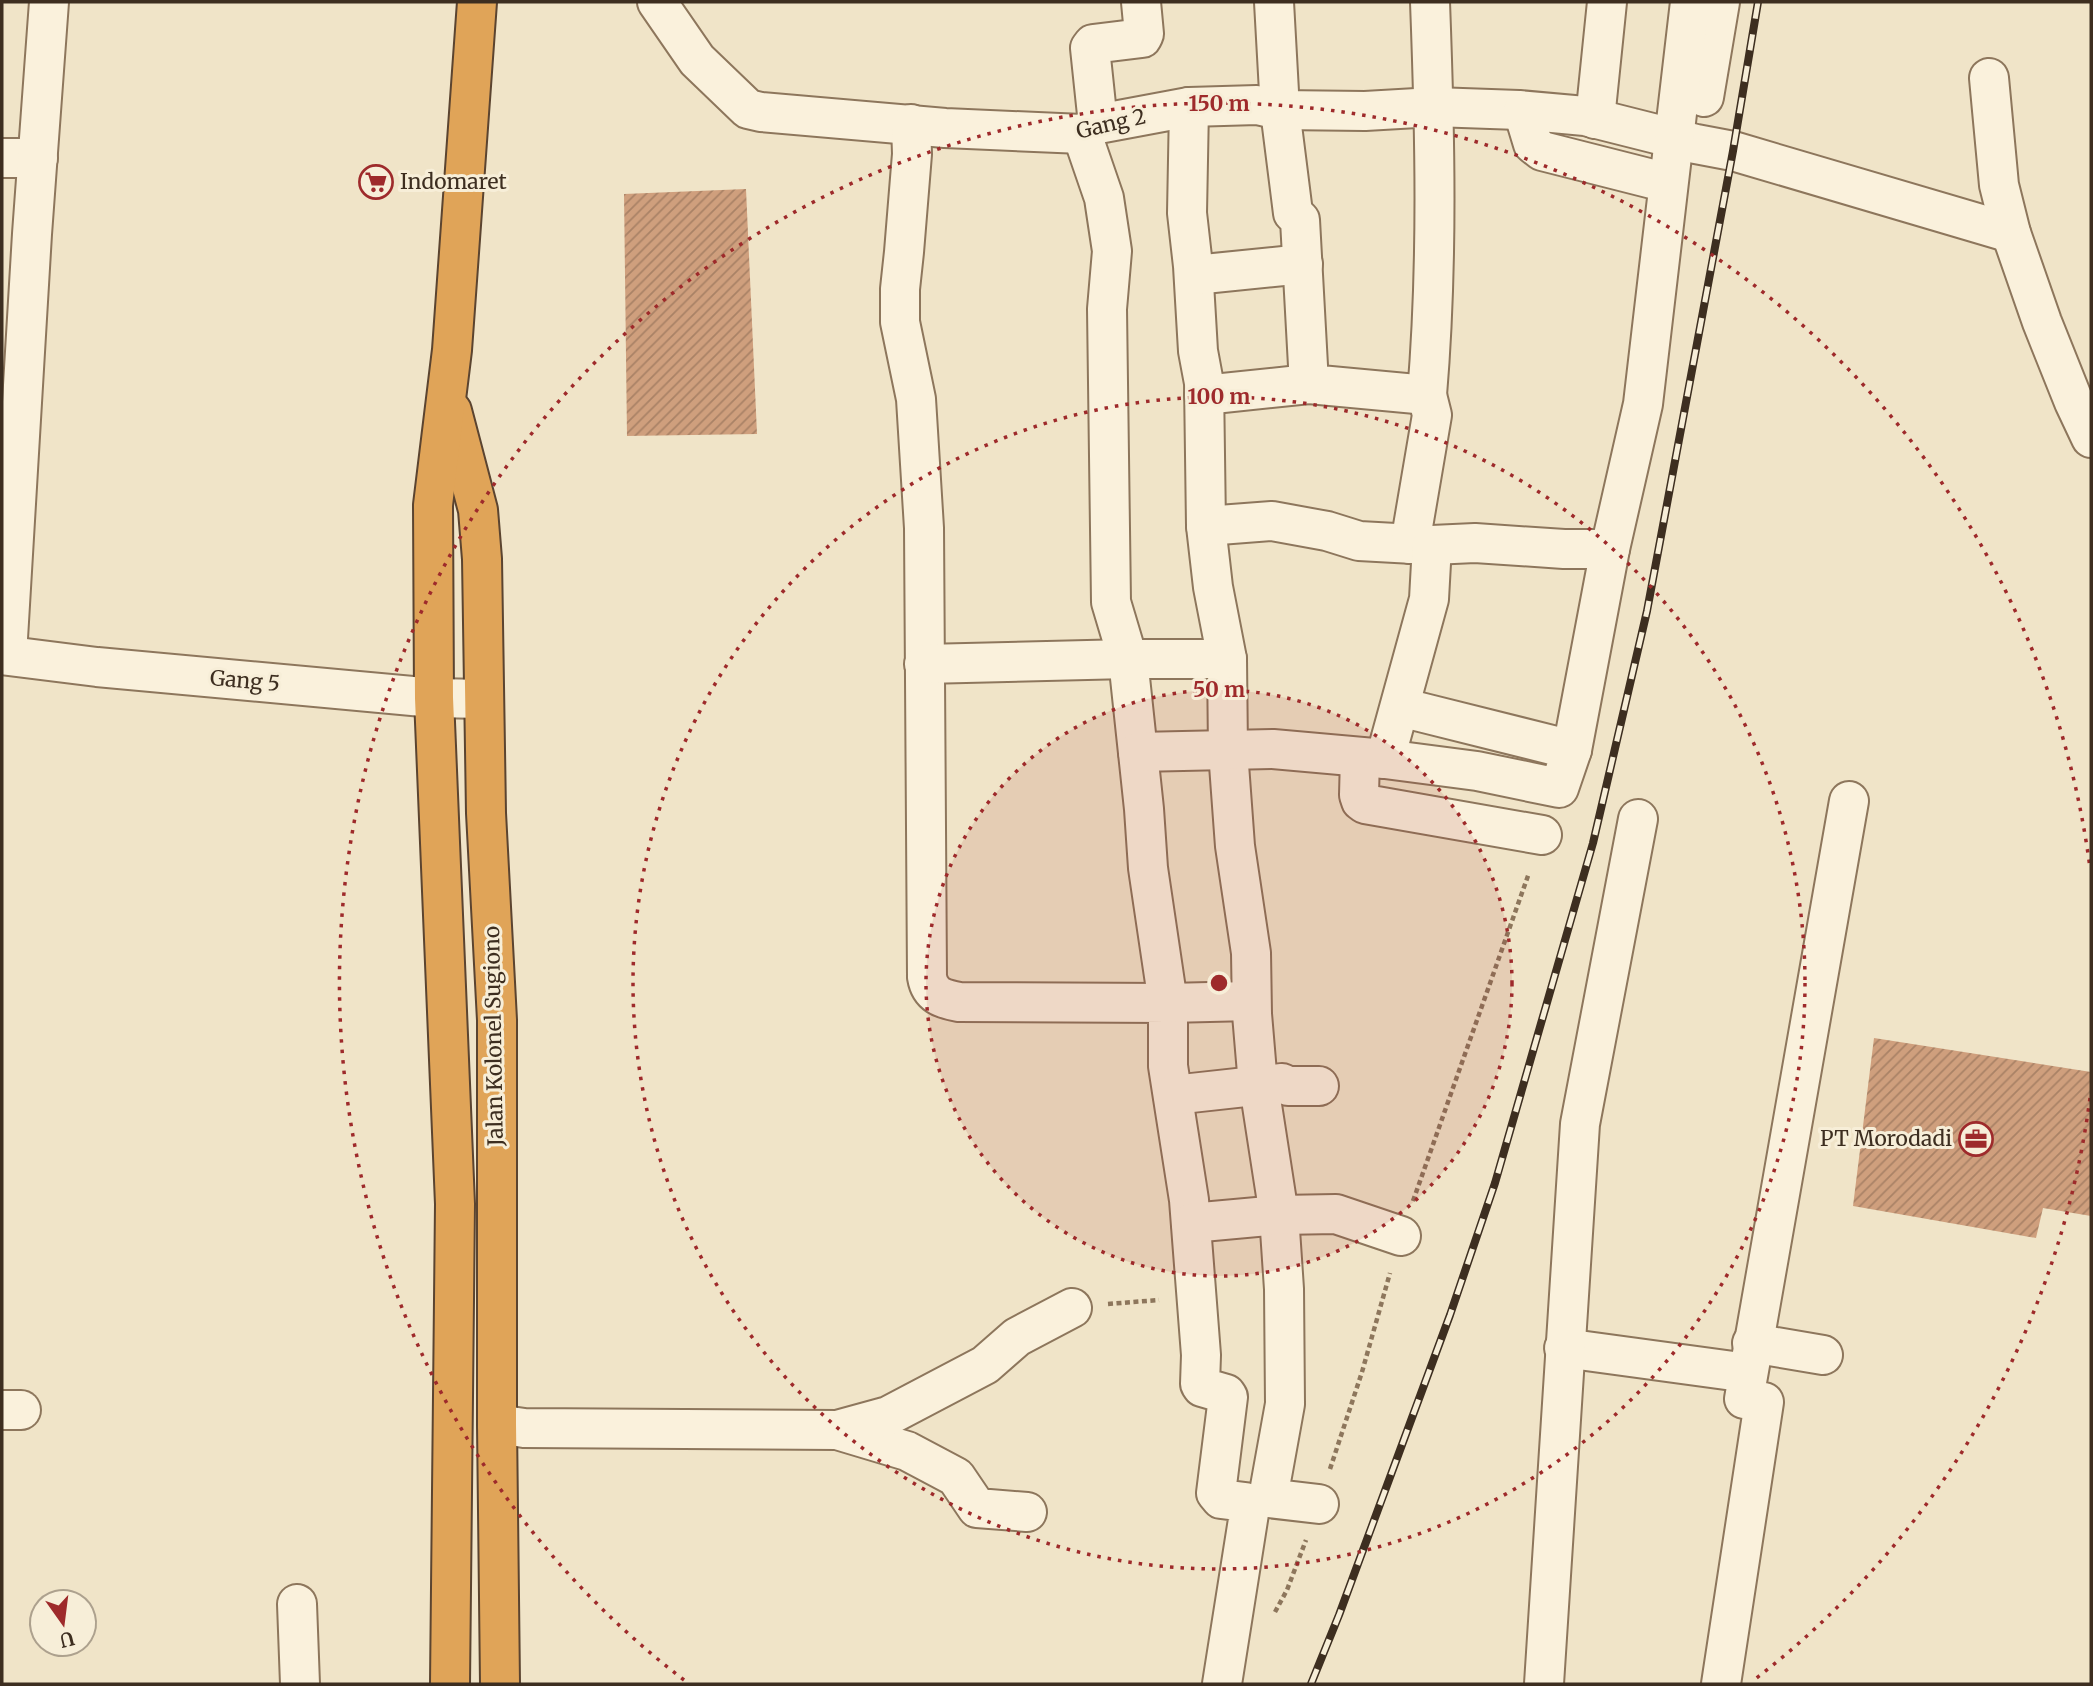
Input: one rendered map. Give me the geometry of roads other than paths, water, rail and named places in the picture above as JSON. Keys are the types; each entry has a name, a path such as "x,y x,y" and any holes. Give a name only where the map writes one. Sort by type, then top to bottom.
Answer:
{"highway":[{"name":"Jalan Kolonel Sugiono","path":"450,1684 455,1205 434,698 433,505 452,350 477,2"},
{"name":"Jalan Kolonel Sugiono","path":"447,392 478,509 482,559 486,813 497,1020 500,1684"}],"street":[{"path":"4,655 20,158 49,2"},
{"name":"Gang 2","path":"657,2 697,60 748,110 945,128 1090,129 1189,107 1257,106 1280,110 1365,111 1434,107 1585,116 1685,142 1733,151 2011,233"},
{"path":"1141,2 1144,34 1142,38 1093,44 1090,48 1090,129 1112,251 1107,309 1111,601 1128,659 1148,868 1168,1003 1168,1066 1191,1223 1201,1355 1200,1384 1228,1397 1216,1493 1221,1499 1245,1502 1250,1507 1222,1684"},
{"path":"1274,2 1280,110 1293,213 1300,220 1309,384"},
{"path":"1430,2 1434,107 1434,316 1427,395 1432,415 1421,545 1430,599 1400,707 1373,758 1359,795 1365,804 1542,835"},
{"path":"1595,119 1607,2"},
{"path":"1685,142 1690,2"},
{"path":"1138,752 1273,750 1373,758 1477,771 1559,788 1572,750 1609,549 1643,404 1668,183 1685,142 1720,2"},
{"path":"1989,78 1999,185 2011,233 2042,323 2091,438"},
{"path":"1189,107 1187,213 1194,275 1196,330 1204,383 1206,526 1213,587 1227,659 1228,751 1235,846 1251,953 1251,1000 1259,1086 1279,1215 1284,1289 1285,1404 1268,1498 1319,1504"},
{"path":"1523,111 1533,144 1542,151 1668,183"},
{"path":"911,124 912,154 900,289 900,321 916,399 924,528 927,977 930,990 945,999 959,1002 1168,1003 1251,1000"},
{"path":"1194,275 1303,264"},
{"path":"1204,395 1309,384 1427,395"},
{"path":"1206,526 1272,521 1327,531 1359,541 1609,549"},
{"name":"Gang 5","path":"4,655 97,667 434,698 483,699"},
{"path":"925,664 1227,659"},
{"path":"1400,707 1572,750"},
{"path":"1721,1684 1764,1402 1744,1399 1849,801"},
{"path":"1544,1684 1580,1124 1638,819"},
{"path":"1173,1096 1282,1083 1288,1086 1319,1086"},
{"path":"1191,1223 1279,1215 1336,1214 1401,1236"},
{"path":"497,1424 524,1427 837,1430 888,1416 985,1365 1017,1337 1072,1308"},
{"path":"1564,1348 1750,1358 1823,1355"},
{"path":"837,1430 907,1451 956,1478 977,1508 1027,1512"},
{"path":"297,1604 300,1684"}],"railway":[{"path":"1311,1684 1450,1315 1495,1183 1593,843 1647,611 1733,151 1758,2"}],"place":[{"name":"Indomaret","path":"376,182"},
{"name":"PT Morodadi","path":"1976,1139"}]}
